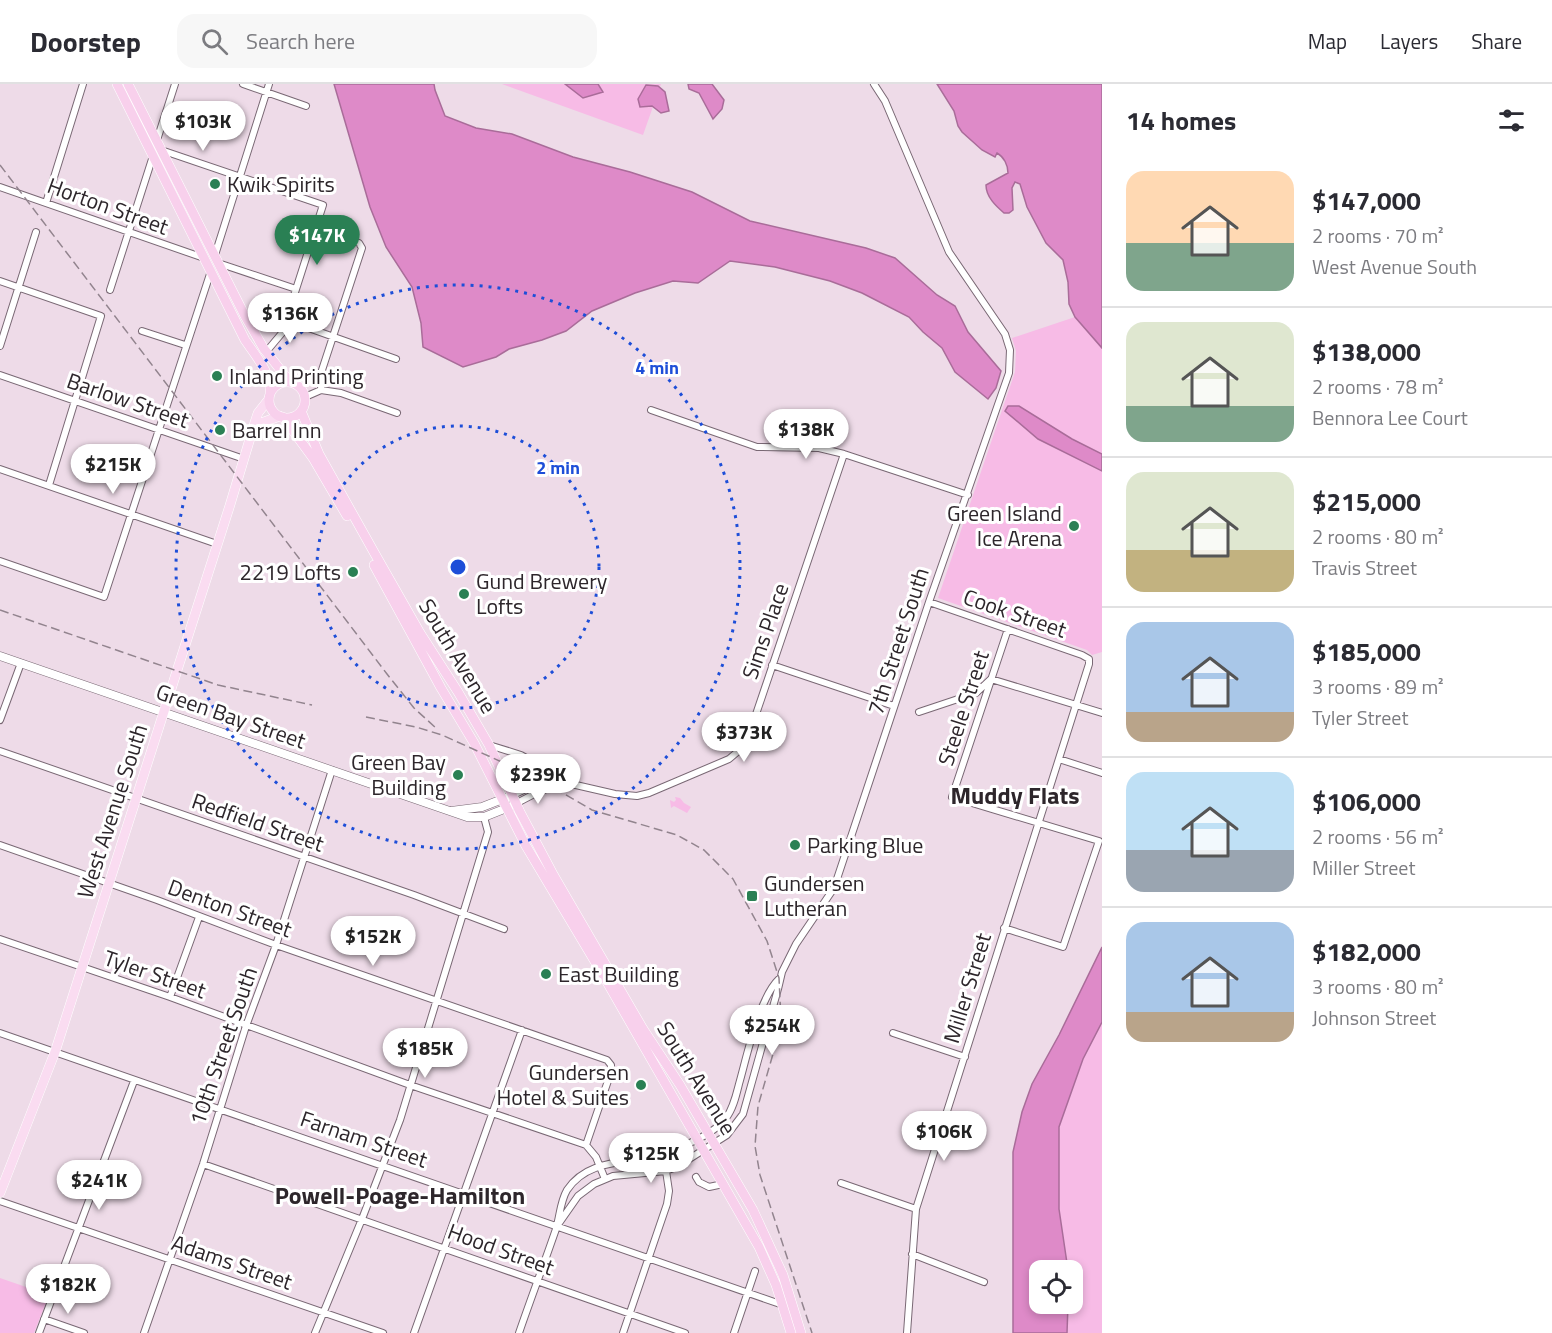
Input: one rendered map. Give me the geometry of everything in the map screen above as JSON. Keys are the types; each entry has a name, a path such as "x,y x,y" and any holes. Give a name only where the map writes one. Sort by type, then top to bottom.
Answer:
{"highway":[{"name":"South Avenue","path":"117,84 157,149 214,264 245,340 265,370 271,387 272,409 282,417 313,458 331,488 441,688 474,743 537,865 759,1246 783,1305 791,1333"},
{"name":"South Avenue","path":"128,84 204,258 214,264 266,352 290,382 298,385 305,397"},
{"path":"270,397 276,385 290,382"},
{"path":"282,417 291,417 301,411 305,397"},
{"name":"South Avenue","path":"301,411 319,454 369,545 489,745 554,876 753,1210 783,1275 801,1333"}],"main road":[{"name":"West Avenue South","path":"0,1193 55,1052 258,413 270,397"},
{"path":"251,437 261,423 282,417"}],"street":[{"path":"46,203 82,84"},
{"path":"110,290 157,149 175,84"},
{"path":"243,84 306,106"},
{"path":"0,561 104,597 160,430 185,345 214,264 269,84"},
{"name":"7th Street South","path":"557,1226 578,1196 594,1184 624,1174 666,1171 678,1167 727,1135 743,1114 780,978 796,944 834,888 928,602 968,495 1009,373 1010,350 999,325 949,252 885,101 874,84"},
{"path":"157,149 323,205 297,290 279,339 266,352"},
{"name":"Horton Street","path":"0,187 204,258"},
{"path":"316,229 359,243 362,248 322,370 321,390"},
{"path":"0,346 36,232"},
{"path":"214,264 297,290"},
{"path":"0,281 101,316 49,485"},
{"path":"286,320 396,359"},
{"path":"142,331 185,345"},
{"name":"Barlow Street","path":"0,375 244,459"},
{"path":"305,397 321,390 341,393 397,413"},
{"path":"651,410 757,447 819,447 968,495"},
{"name":"Sims Place","path":"489,745 521,755 569,782 624,795 646,794 733,756 747,740 844,454"},
{"path":"0,469 217,544"},
{"name":"Cook Street","path":"928,602 1089,659"},
{"name":"Steele Street","path":"1008,629 952,797 1038,824"},
{"name":"Green Bay Street","path":"0,656 472,819 484,817 515,799"},
{"name":"Miller Street","path":"907,1333 916,1209 1077,705 1089,659"},
{"path":"0,720 21,663"},
{"path":"772,665 894,706"},
{"path":"920,712 976,693 991,679 1102,713"},
{"name":"Redfield Street","path":"0,751 504,929"},
{"path":"1059,759 1102,773"},
{"name":"10th Street South","path":"144,1333 203,1164 246,1026 276,945 332,770"},
{"path":"515,799 569,782"},
{"name":"Green Bay Street","path":"449,811 505,804"},
{"path":"315,1333 384,1165 400,1120 488,832 484,817"},
{"path":"1004,928 1063,947 1099,841 1038,824"},
{"name":"Denton Street","path":"0,845 436,1002 602,1058 610,1063 612,1069 586,1145"},
{"path":"170,997 199,917"},
{"name":"Tyler Street","path":"0,939 586,1145"},
{"name":"7th Street South","path":"519,1333 568,1190 576,1180 599,1165 646,1157 697,1138 720,1125 732,1109 762,1009 772,986 780,978"},
{"path":"414,1333 522,1030"},
{"name":"Farnam Street","path":"0,1033 783,1305"},
{"path":"892,1033 965,1057"},
{"path":"39,1333 134,1081"},
{"path":"586,1145 592,1151 604,1179"},
{"name":"Hood Street","path":"203,1164 685,1333"},
{"path":"624,1333 667,1204 669,1191 666,1171"},
{"path":"696,1177 699,1182 709,1187 723,1184"},
{"path":"841,1183 916,1209"},
{"name":"Adams Street","path":"0,1201 383,1333"},
{"path":"912,1254 984,1282"},
{"path":"734,1333 755,1271"},
{"path":"44,1319 84,1333"}],"shaded area":[{"path":"334,84 434,84 445,116 476,128 512,134 573,157 692,192 750,221 866,248 895,258 937,295 955,306 968,332 1001,371 996,388 988,399 955,372 942,348 909,317 862,293 830,281 775,267 730,261 698,283 673,281 635,293 592,311 566,331 509,349 496,357 463,367 423,347 421,323 412,287 386,247 370,207"},
{"path":"502,84 565,84 583,98 603,91 598,84 661,84 643,135"},
{"path":"565,84 598,84 603,92 583,98"},
{"path":"688,84 712,84 724,100 722,109 713,119 699,93 689,89"},
{"path":"937,84 1102,84 1102,348 1075,317 1069,304 1068,282 1063,260 1046,243 1027,207 1020,184 1015,182 1012,188 1013,210 1004,213 990,197 986,185 1008,173 1005,162 997,153 995,157 982,150 962,132 954,111"},
{"path":"646,85 658,86 665,92 669,111 661,113 652,106 640,107 638,99"},
{"path":"1075,317 1102,348 1102,454 1072,439 1019,406 1005,411 1038,439 1102,471 1102,652 1092,655 1087,650 938,598 1015,372 1016,351 1012,338"},
{"path":"1008,406 1019,406 1072,439 1102,454 1102,471 1038,439 1005,411"},
{"path":"675,797 680,798 691,807 687,813 674,806 671,808 670,800 674,802"},
{"path":"1102,947 1102,1022 1083,1059 1059,1127 1059,1209 1067,1260 1029,1260 1029,1314 1068,1314 1067,1333 1013,1333 1013,1152 1022,1112 1032,1084"},
{"path":"1102,1022 1102,1333 1067,1333 1068,1314 1083,1314 1083,1260 1067,1260 1059,1209 1059,1127 1083,1059"},
{"path":"0,1278 49,1295 34,1333 0,1333"}],"railway":[{"path":"0,165 387,674 414,708 437,729"},
{"path":"0,610 218,685 312,705"},
{"path":"366,717 442,735 535,777 592,810 677,835 704,850 733,879 767,941 779,978 781,1020 758,1106 755,1146 760,1175 812,1333"}],"place":[{"name":"Kwik Spirits","path":"215,184"},
{"name":"Inland Printing","path":"217,376"},
{"name":"Barrel Inn","path":"220,430"},
{"name":"Green Island Ice Arena","path":"1074,526"},
{"name":"2219 Lofts","path":"353,572"},
{"name":"Gund Brewery Lofts","path":"464,594"},
{"name":"Green Bay Building","path":"458,775"},
{"name":"Parking Blue","path":"795,845"},
{"name":"Gundersen Lutheran","path":"752,896"},
{"name":"East Building","path":"546,974"},
{"name":"Gundersen Hotel & Suites","path":"641,1085"}],"district":[{"name":"Muddy Flats","path":"1015,796"},
{"name":"Powell-Poage-Hamilton","path":"400,1196"}]}
